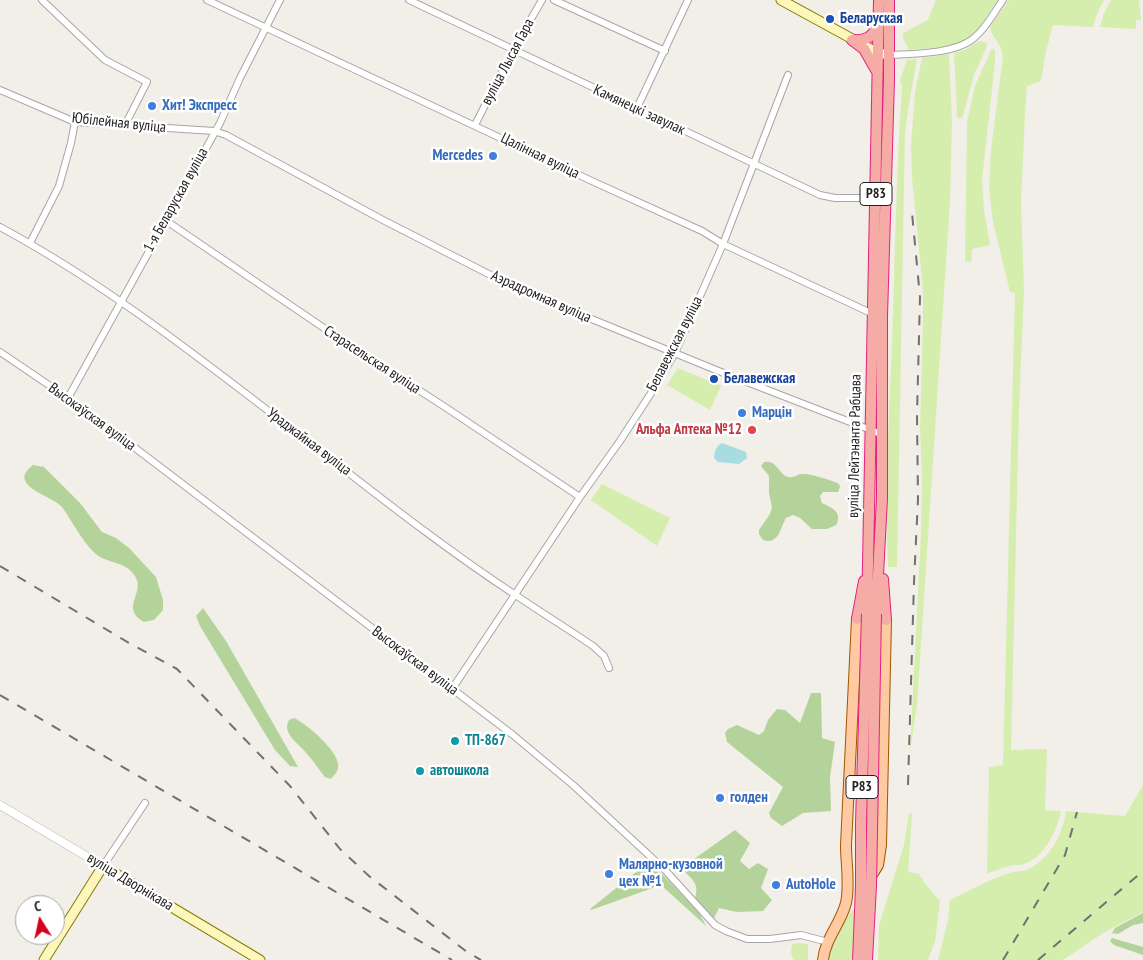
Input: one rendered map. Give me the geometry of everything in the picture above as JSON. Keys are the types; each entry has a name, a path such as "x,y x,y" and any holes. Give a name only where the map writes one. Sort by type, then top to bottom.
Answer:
{"highway":[{"name":"вуліца Лейтэнанта Рабцава","path":"858,960 861,886 860,823 872,614 880,548 873,314 879,0"},
{"name":"вуліца Лейтэнанта Рабцава","path":"868,960 871,886 872,614 868,563 882,316 889,0"},
{"path":"852,40 870,38 876,31 878,22"},
{"path":"852,40 870,56 877,74"},
{"path":"880,548 886,620"},
{"path":"856,619 868,563"}],"main road":[{"path":"781,0 852,40 878,53 889,55"},
{"path":"823,960 828,942 846,904 848,874 846,845 856,619"},
{"path":"828,942 878,865 882,805 886,620"},
{"path":"849,802 854,813 866,818 874,816 882,805"},
{"path":"846,845 852,832 859,830 868,830 875,834 880,845"},
{"path":"44,960 103,866"},
{"name":"вуліца Дворнікава","path":"103,866 260,960"}],"street":[{"path":"42,0 104,60 147,82 126,125"},
{"name":"Цалінная вуліца","path":"207,0 702,231 723,244 873,314"},
{"name":"1-я Беларуская вуліца","path":"68,398 214,131 280,0"},
{"name":"Камянецкі завулак","path":"409,0 820,195 835,198 876,198"},
{"name":"вуліца Лысая Гара","path":"475,125 513,50 542,0"},
{"path":"554,0 665,51"},
{"path":"637,108 688,0"},
{"path":"889,55 921,54 956,47 970,42 985,27 1003,0"},
{"name":"Белавежская вуліца","path":"452,689 648,399 675,353 723,244 788,75"},
{"name":"Юбілейная вуліца","path":"0,90 75,122 214,131"},
{"path":"30,243 60,186 75,122"},
{"name":"Аэрадромная вуліца","path":"214,131 233,138 381,219 516,288 876,433"},
{"name":"Старасельская вуліца","path":"166,220 346,343 580,497"},
{"name":"Ураджайная вуліца","path":"0,227 30,243 120,301 199,358 404,515 516,596 593,646 604,656 609,668"},
{"name":"Высокаўская вуліца","path":"0,352 68,398 513,735 573,785 665,870 715,925 726,932 747,939 801,936 828,942"},
{"path":"103,866 145,803"},
{"name":"вуліца Дворнікава","path":"1,807 103,866"}],"green space":[{"path":"936,0 998,0 976,32 962,42 909,50 903,38 903,33 928,20"},
{"path":"1009,0 1104,0 1093,27 1053,25 1041,81 1027,86 1025,114 1021,202 1024,292 1019,407 1011,750 1047,749 1045,810 1061,811 1049,842 1038,855 1022,865 1011,865 987,874 989,767 1003,765 1015,293 1010,292 993,222 989,188 991,150 1003,57 990,27"},
{"path":"1111,0 1139,0 1141,20 1136,20 1136,29 1100,27 1104,13"},
{"path":"979,41 986,42 987,46 974,75 963,116 959,119 957,116 954,53 965,50"},
{"path":"993,49 995,51 995,62 982,180 984,210 990,245 972,249 971,262 965,262 967,122 975,86"},
{"path":"949,54 952,121 950,201 917,705 910,752 921,533 920,427 923,320 923,290 912,178 911,146 915,92 922,58"},
{"path":"917,59 905,132 897,567 888,567 887,455 902,87 900,80 907,60"},
{"path":"678,368 721,386 710,410 667,385"},
{"path":"764,462 775,465 785,476 809,475 839,484 838,492 823,492 820,496 822,503 833,509 837,514 838,521 836,525 827,529 812,529 800,518 793,515 786,518 776,538 768,541 763,540 759,530 770,514 772,507 769,493 769,476 761,466"},
{"path":"33,465 44,467 80,503 102,532 116,538 129,548 156,577 163,600 163,610 154,620 144,622 137,617 134,611 133,606 138,582 131,571 96,554 82,538 62,507 28,485 25,479 26,472"},
{"path":"602,484 670,518 657,546 591,500"},
{"path":"203,608 226,641 298,767 290,766 275,750 200,626 196,616"},
{"path":"811,693 821,693 822,738 835,742 830,777 831,811 803,813 782,826 771,818 769,813 783,787 727,742 725,733 728,729 737,725 759,735 764,731 768,720 777,709 785,710 800,723"},
{"path":"294,718 313,732 333,752 338,769 331,779 325,777 304,750 292,739 287,730 287,725 289,720"},
{"path":"1143,785 1143,912 1103,933 1063,960 938,960 948,920 950,900 995,878 1012,872 1026,870 1042,860 1054,846 1062,829 1066,811 1125,816"},
{"path":"909,813 912,813 908,872 919,874 940,901 935,942 928,960 878,960 879,925 904,845"},
{"path":"735,830 750,843 740,861 749,869 758,863 768,869 761,888 772,900 763,911 737,912 719,908 714,918 695,899 695,883 684,871 687,864"},
{"path":"647,867 659,871 700,914 706,926 661,885 590,909 635,873"},
{"path":"855,909 854,960 826,960 832,942 852,910"},
{"path":"1143,913 1143,923 1133,925 1118,934 1112,933 1115,928"},
{"path":"1112,938 1143,947 1143,955 1114,945 1110,941"},
{"path":"792,944 808,944 808,960 794,960 791,952"}],"water":[{"path":"722,443 746,452 747,458 739,464 718,462 714,458 715,453 717,447"}],"railway":[{"path":"908,785 918,499 917,415 920,297 912,213"},
{"path":"0,566 129,643 177,669 290,786 340,849 369,876 467,952 481,960"},
{"path":"0,695 452,960"},
{"path":"1003,960 1065,855 1077,812"},
{"path":"1038,960 1143,871"}],"place":[{"name":"Беларуская","path":"830,19"},
{"name":"Хит! Экспресс","path":"152,106"},
{"name":"Mercedes","path":"493,156"},
{"name":"Белавежская","path":"714,379"},
{"name":"Марцін","path":"742,413"},
{"name":"Альфа Аптека №12","path":"752,430"},
{"name":"ТП-867","path":"455,741"},
{"name":"автошкола","path":"420,771"},
{"name":"голден","path":"720,798"},
{"name":"Малярно-кузовной цех №1","path":"609,874"},
{"name":"AutoHole","path":"776,885"}]}
